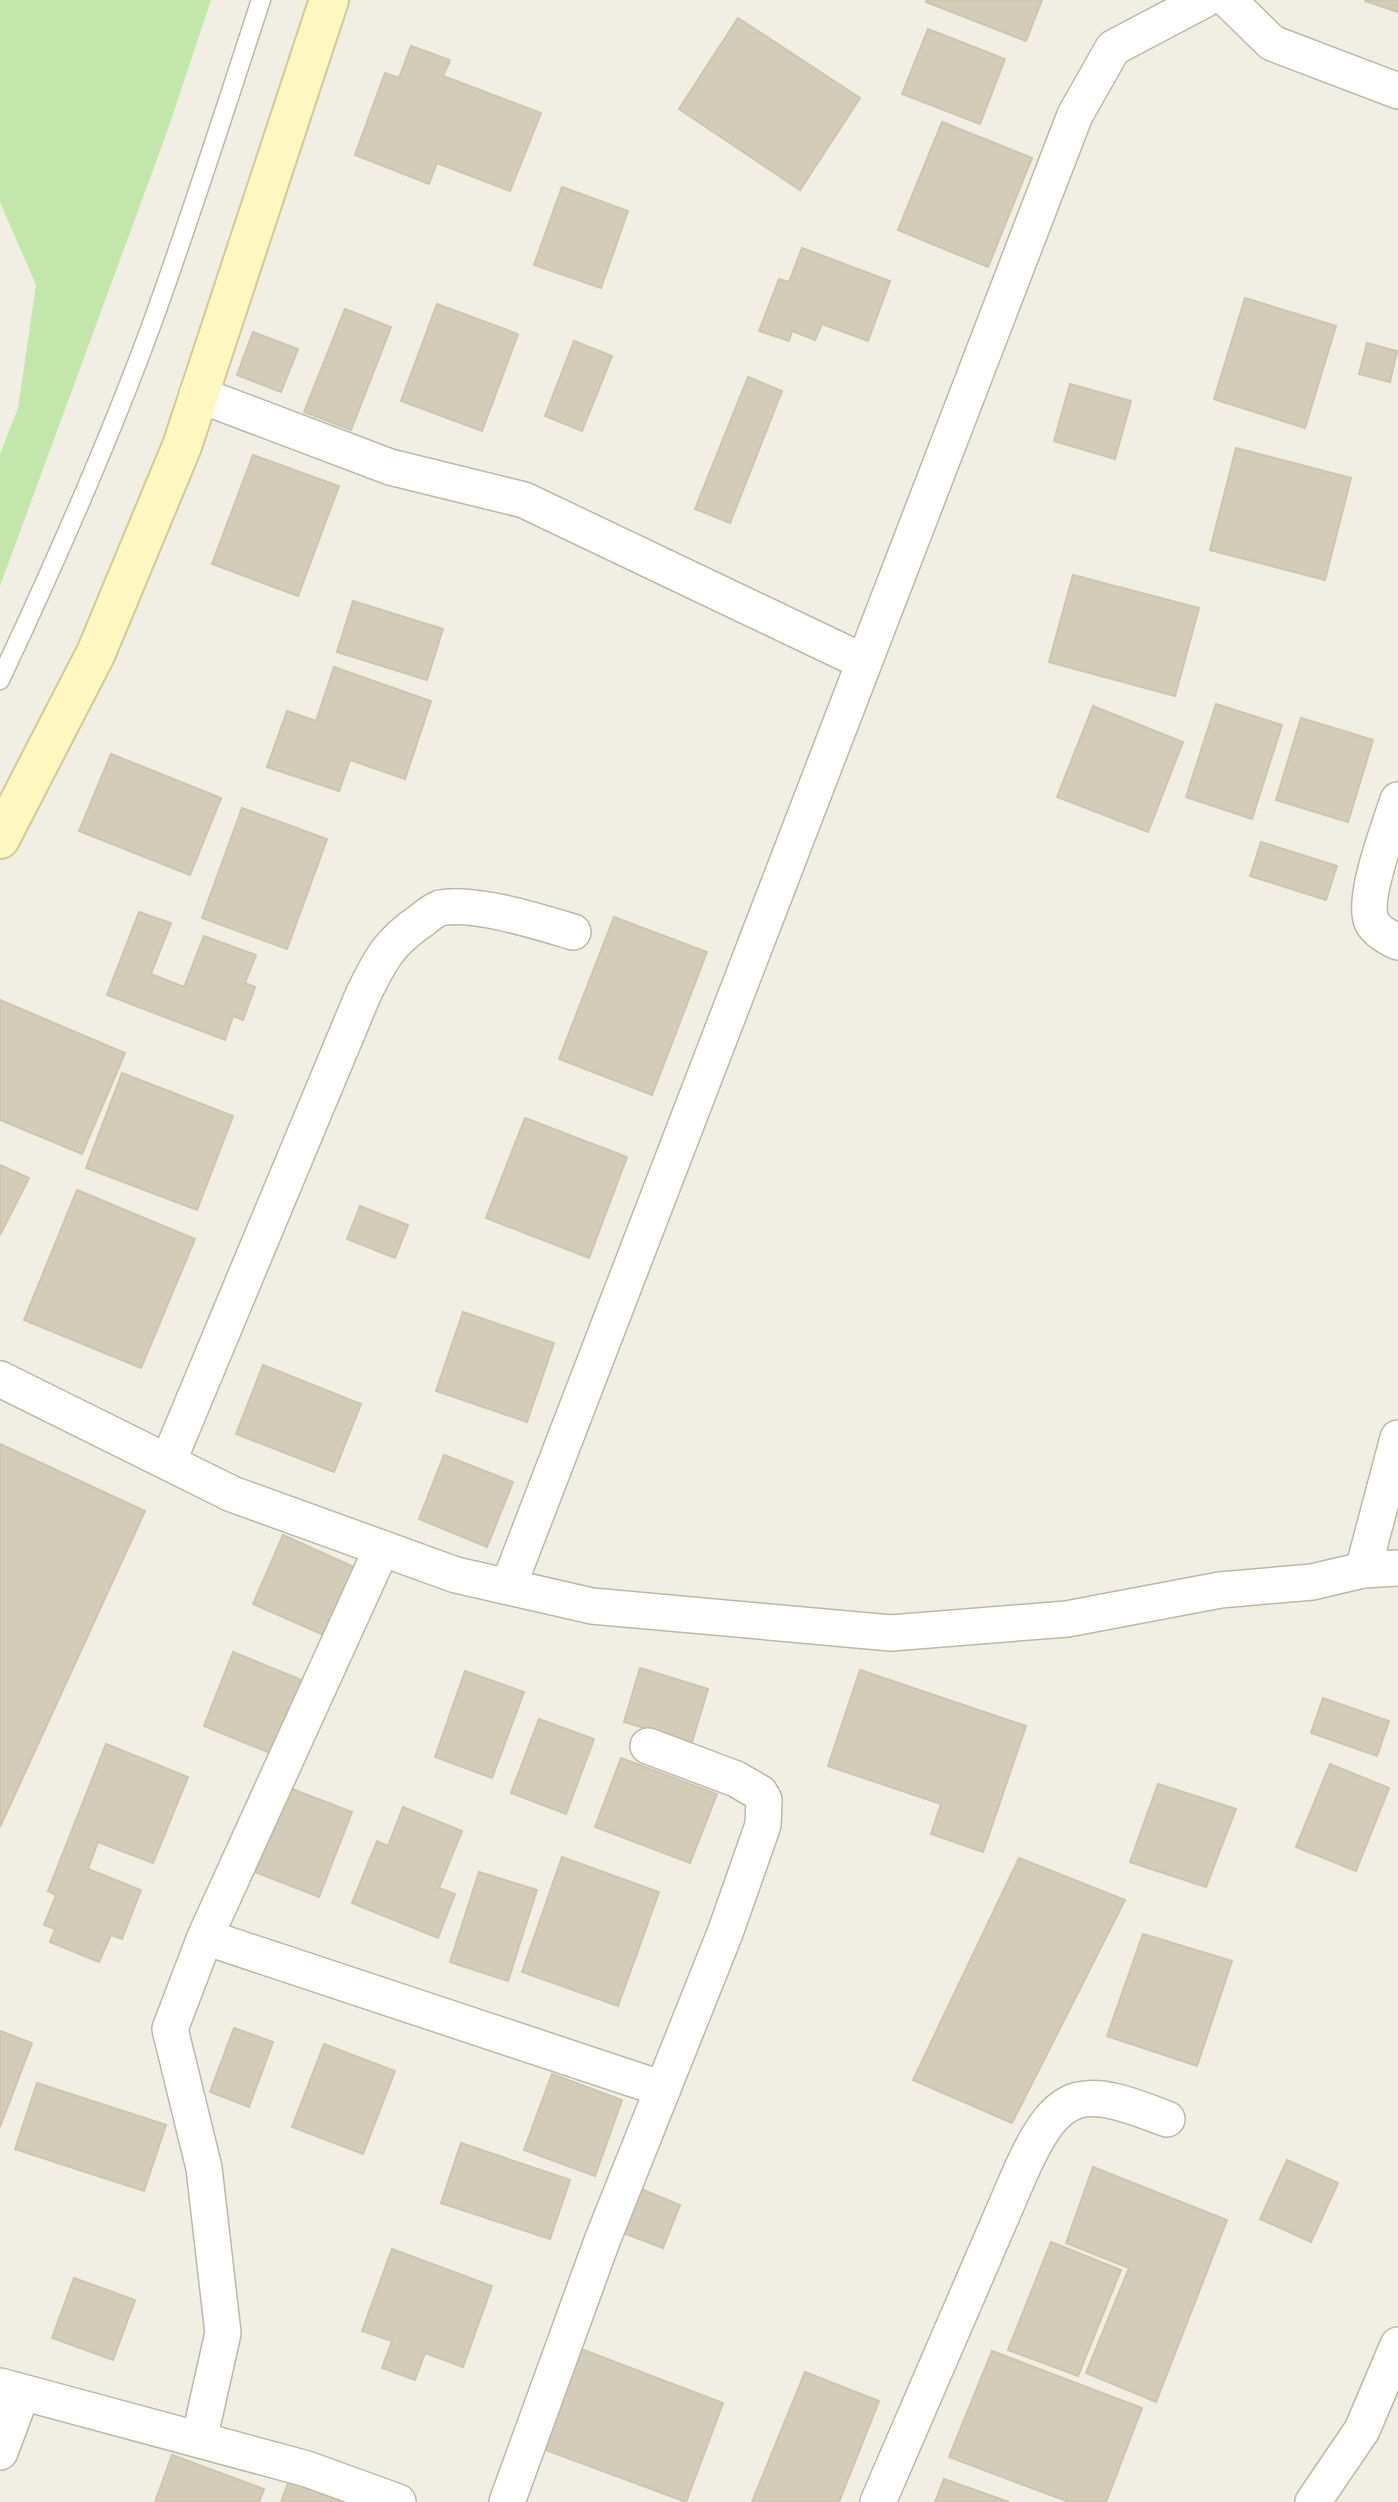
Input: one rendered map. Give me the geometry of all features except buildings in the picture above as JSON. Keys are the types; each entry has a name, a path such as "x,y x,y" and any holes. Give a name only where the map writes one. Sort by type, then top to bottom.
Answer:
{"main road":[{"path":"0,839 96,653 182,446 329,0"}],"street":[{"path":"508,1587 1075,115 1113,48 1204,0"},
{"path":"1228,0 1272,43 1398,91"},
{"path":"197,394 390,467 524,500 864,662"},
{"path":"1398,800 1370,894 1372,921 1386,936 1398,942"},
{"path":"168,1462 363,995 383,955 403,932 438,908 464,907 573,932"},
{"path":"0,1379 232,1494 456,1575 592,1606 891,1633 1067,1619 1220,1590 1312,1582 1363,1570 1398,1568"},
{"path":"1363,1570 1398,1438"},
{"path":"199,2440 223,2333 204,2168 170,2029 205,1937 382,1548"},
{"path":"507,2502 602,2241 725,1933 763,1825 764,1800 760,1793 736,1779 648,1746"},
{"path":"205,1937 663,2089"},
{"path":"878,2502 1031,2147 1048,2120 1066,2104 1084,2097 1103,2098 1167,2119"},
{"path":"1313,2502 1362,2430 1398,2345"},
{"path":"0,2452 11,2390 307,2469 398,2502"}],"lane":[{"path":"0,680 53,568 155,317 261,0"}],"green space":[{"path":"0,0 211,0 167,132 0,586 0,454 18,408 36,285 0,202"}]}
